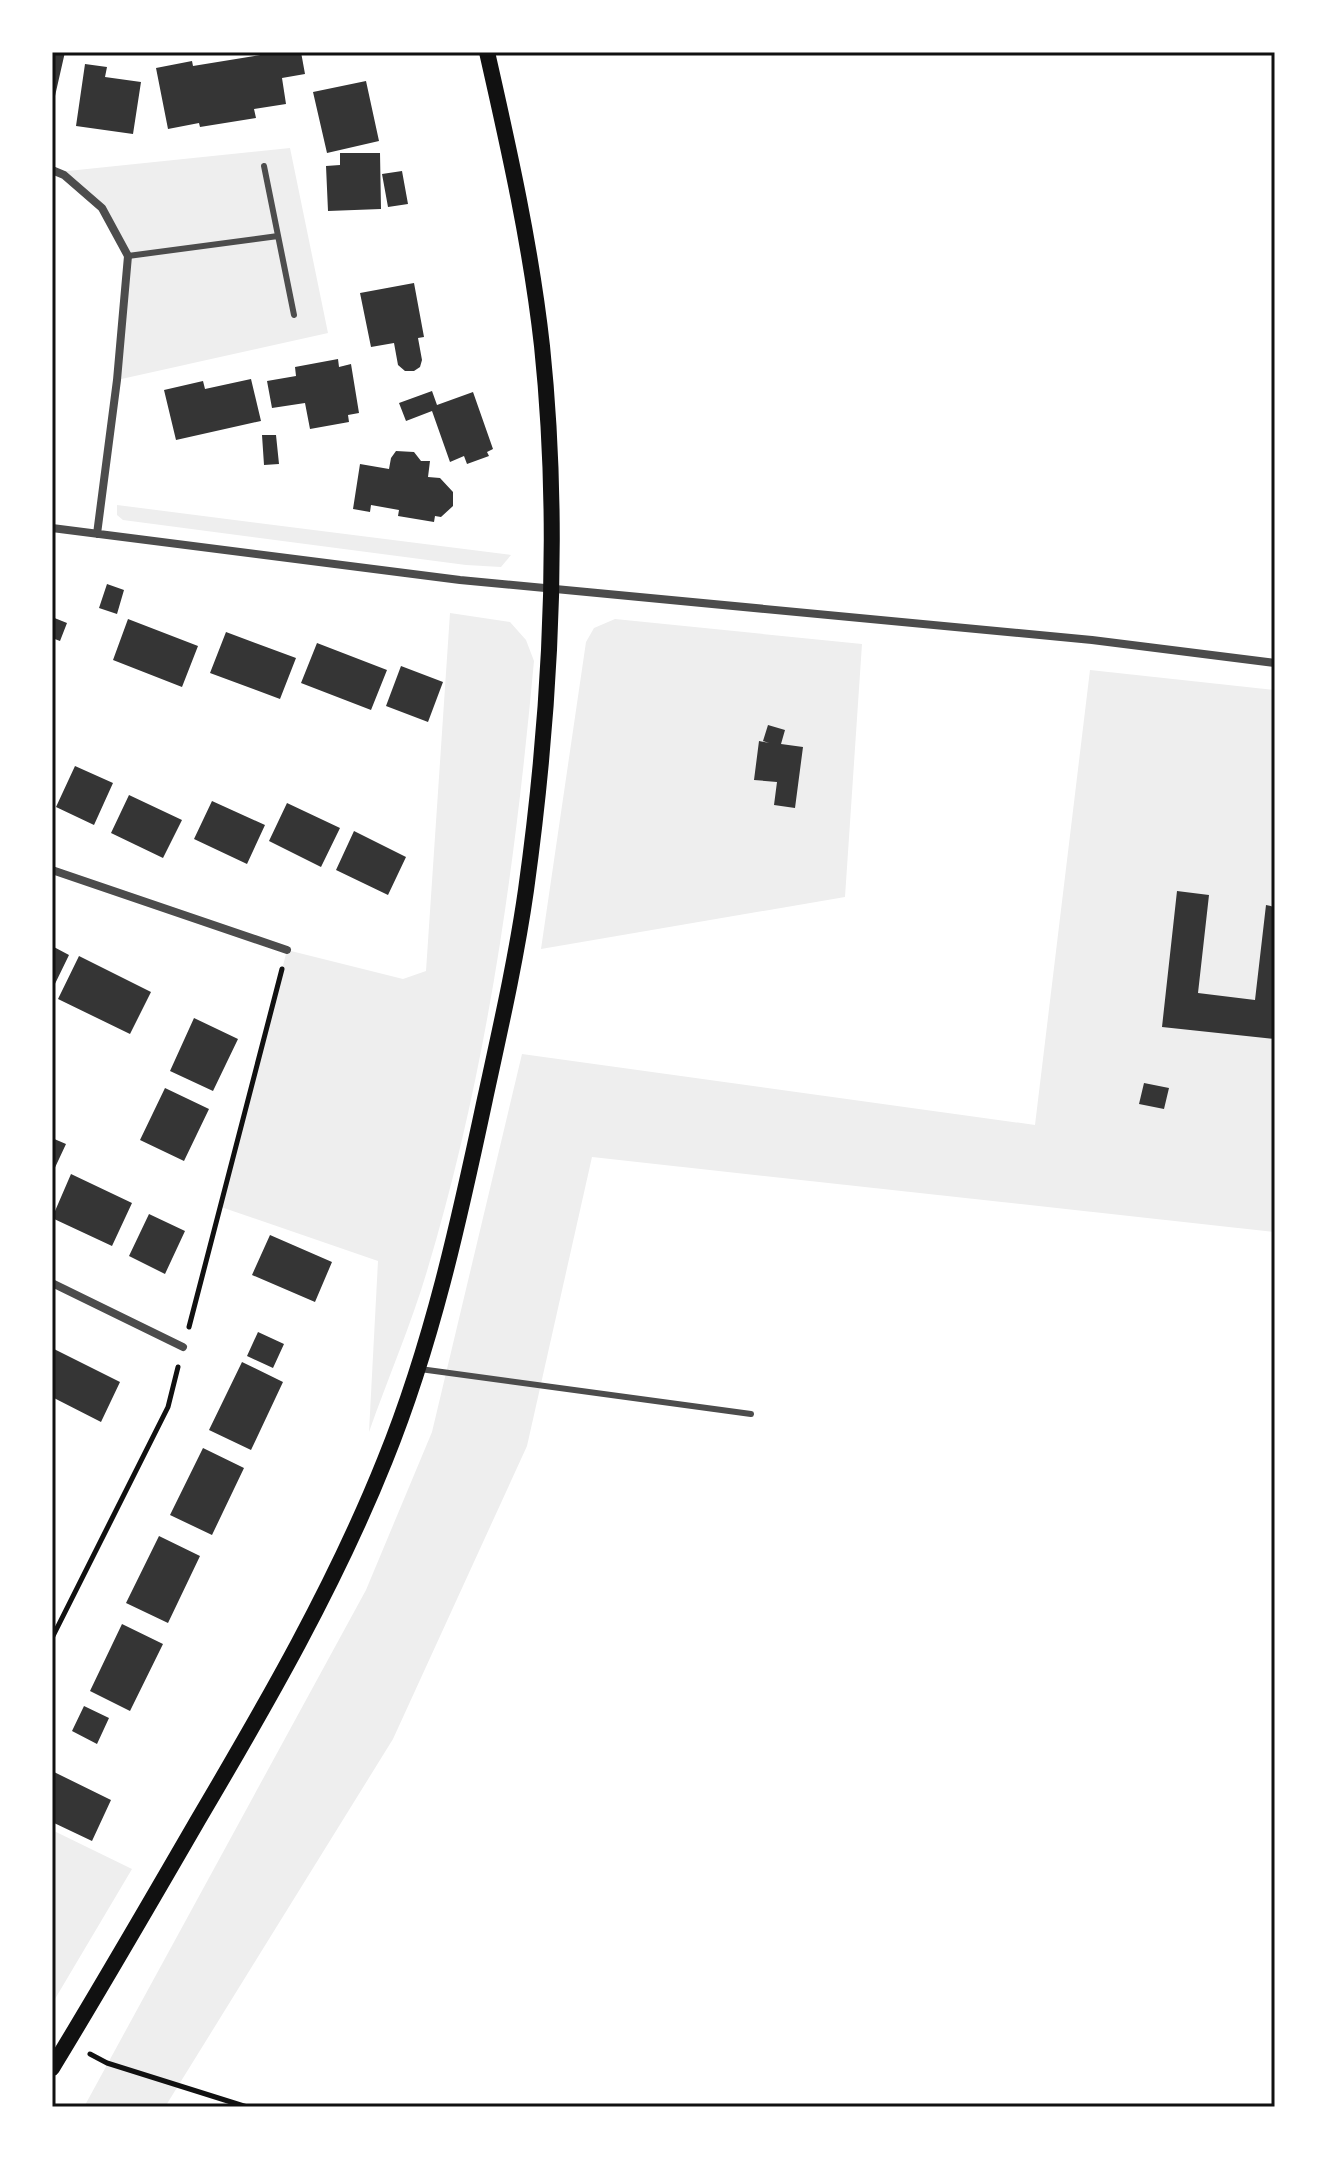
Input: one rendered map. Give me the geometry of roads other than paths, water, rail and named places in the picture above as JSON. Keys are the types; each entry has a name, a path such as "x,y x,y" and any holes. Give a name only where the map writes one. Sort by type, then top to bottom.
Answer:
{"main road":[{"path":"52,2068 285,1668 347,1547 386,1457 417,1369 463,1203 526,891 548,685 551,590 549,430 541,342 525,232 487,52"}],"street":[{"path":"52,170 64,175 102,208 128,256 117,380 97,534"},
{"path":"52,528 551,590 1077,639 1275,663"},
{"path":"52,870 287,950"},
{"path":"52,1283 183,1347"}],"lane":[{"path":"264,166 294,315"},
{"path":"128,256 278,236"},
{"path":"417,1369 751,1414"}]}
